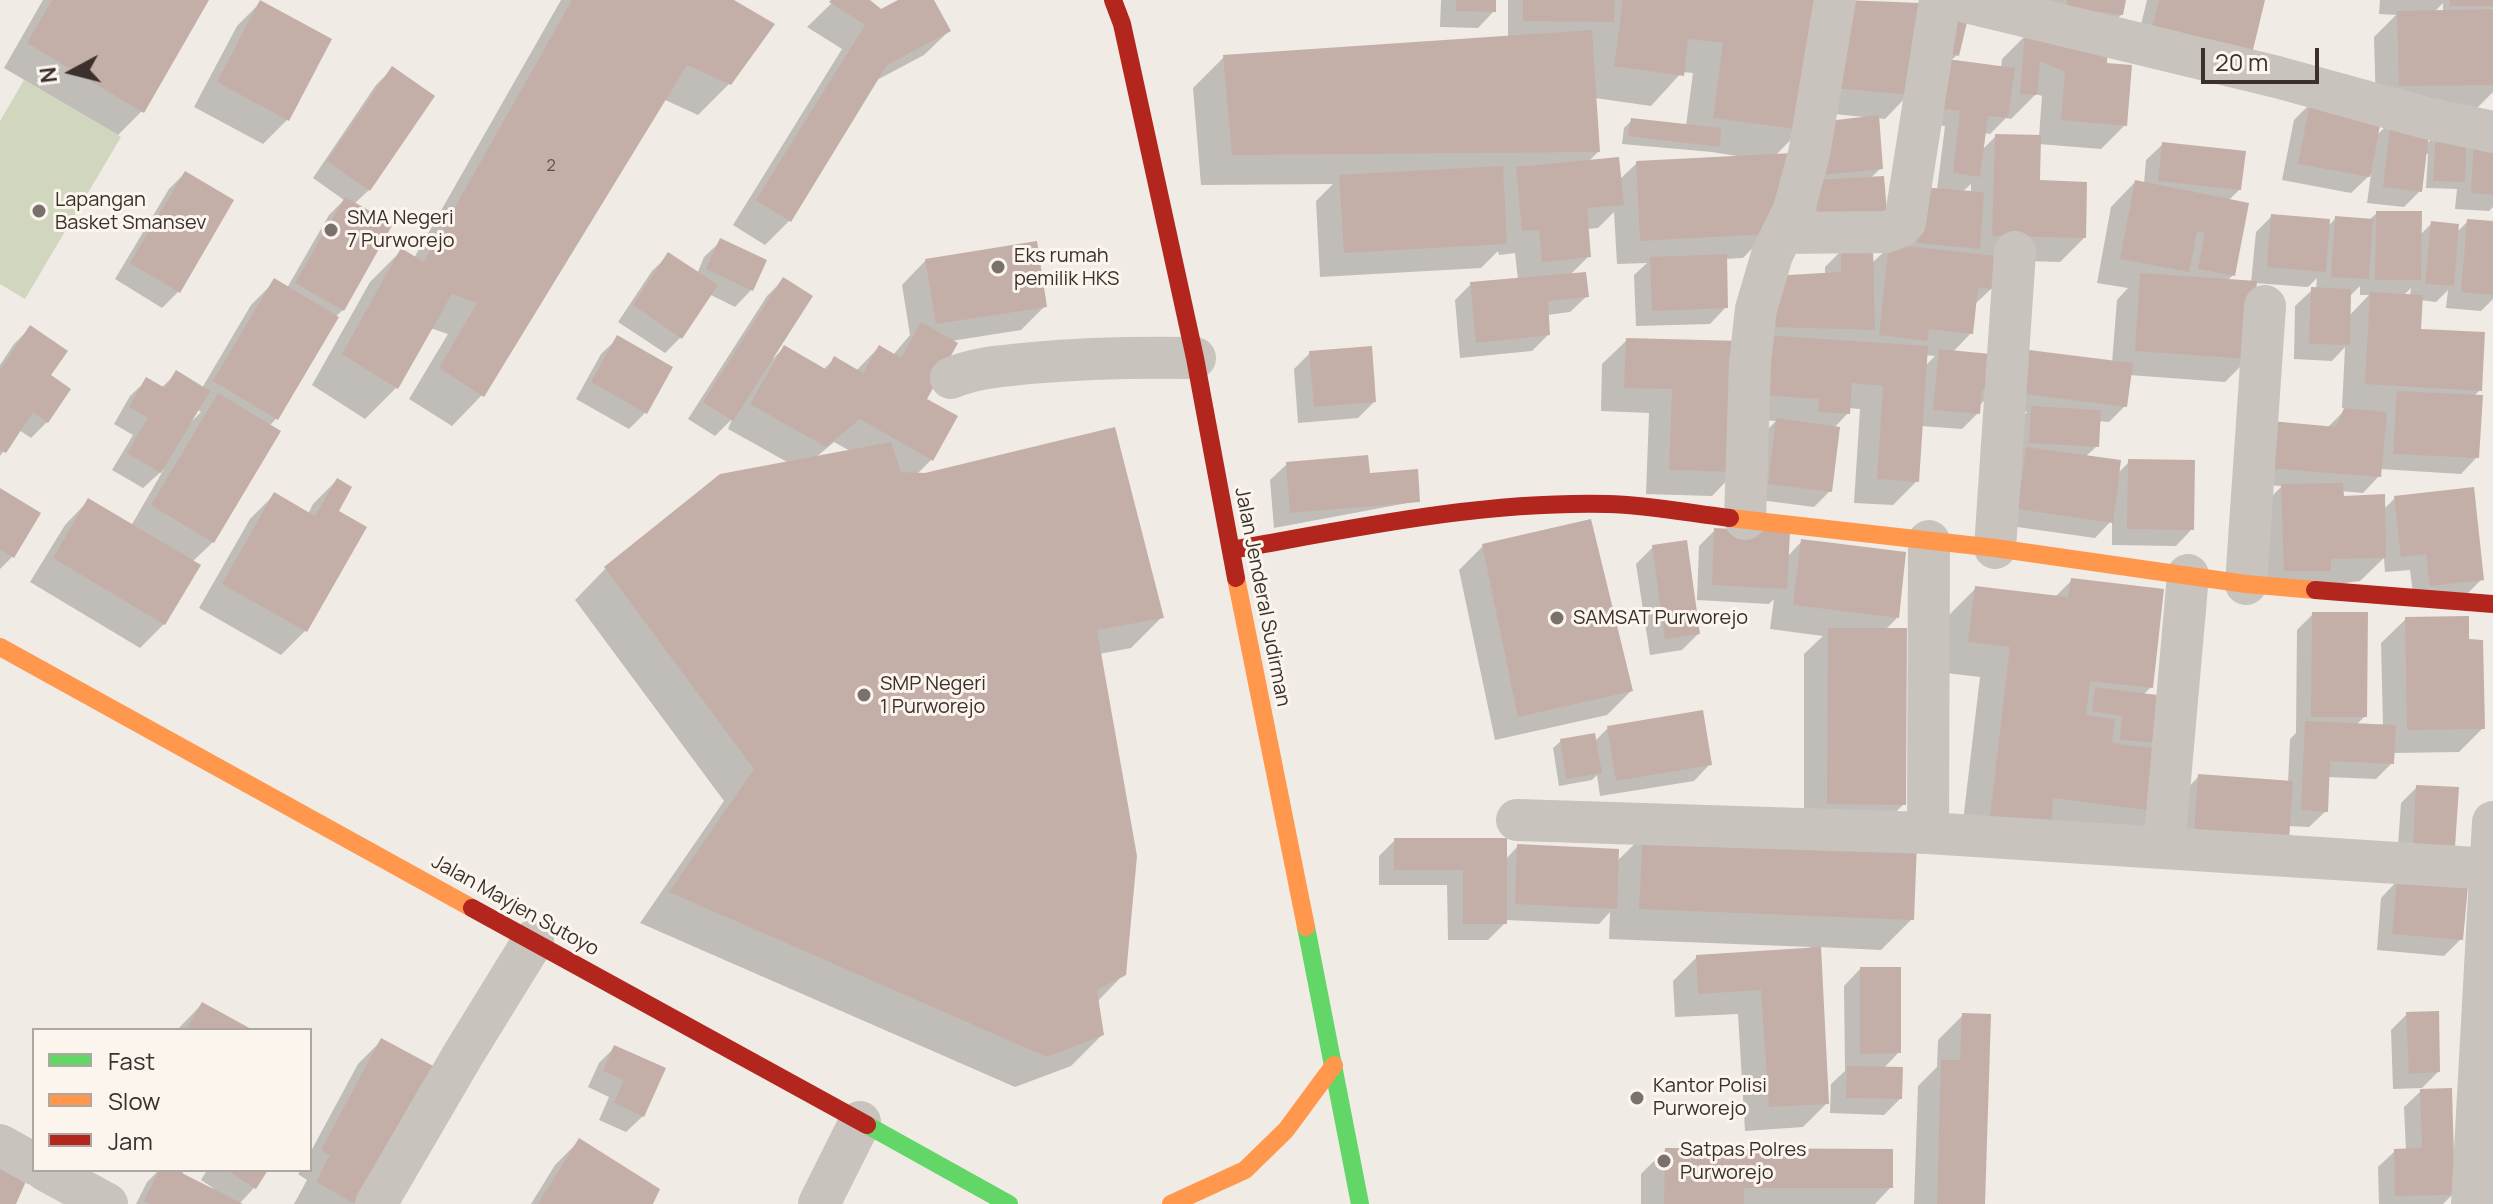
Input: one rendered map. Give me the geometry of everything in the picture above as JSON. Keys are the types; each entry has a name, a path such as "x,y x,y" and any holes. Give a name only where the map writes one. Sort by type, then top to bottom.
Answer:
{"main road":[{"name":"Jalan Jenderal Sudirman","path":"1113,0 1122,24 1195,358 1265,731 1360,1204"},
{"path":"1231,550 1393,521 1526,505 1610,504 1995,548 2246,584 2493,604"},
{"name":"Jalan Mayjen Sutoyo","path":"0,647 1009,1204"},
{"path":"1171,1204 1245,1170 1286,1130 1334,1065"}],"street":[{"path":"1745,519 1750,362 1756,309 1772,255 1794,209 1809,154 1835,0"},
{"path":"1783,233 1886,232 1905,222 1940,0"},
{"path":"1958,0 2277,77 2426,118 2493,132"},
{"path":"1995,548 2015,252"},
{"path":"2246,584 2265,306"},
{"path":"951,378 998,366 1090,357 1195,358"},
{"path":"1928,833 1929,541"},
{"path":"2164,848 2188,575"},
{"path":"1517,820 1928,833 2491,869"},
{"path":"2472,1204 2486,1081 2493,822"},
{"path":"376,1204 533,941"},
{"path":"819,1204 860,1122"},
{"path":"0,1145 32,1163"},
{"path":"49,1172 107,1204"}],"green space":[{"name":"Lapangan Basket Smansev","path":"24,80 121,137 25,299 0,284 0,121"}],"building":[{"path":"52,0 209,0 144,113 27,43"},
{"path":"260,0 332,39 289,121 217,82"},
{"path":"572,0 734,0 775,24 731,85 687,65 484,397 439,368 477,303 452,294 398,389 342,354 401,248 424,262"},
{"path":"870,0 881,9 898,0 934,0 951,31 887,65 791,222 756,200 865,25 829,2"},
{"path":"1456,0 1496,0 1496,12 1456,11"},
{"path":"1523,0 1615,0 1614,22 1523,21"},
{"path":"1623,0 1820,0 1803,130 1713,118 1723,43 1688,39 1684,76 1614,66"},
{"path":"1844,0 1920,3 1911,95 1835,88"},
{"path":"2067,0 2126,0 2123,15 2067,8"},
{"path":"2159,0 2265,0 2251,58 2151,33"},
{"path":"2450,0 2493,0 2493,6 2450,6"},
{"path":"1949,5 1970,10 1959,56 1938,50"},
{"path":"2493,9 2493,85 2399,86 2397,11"},
{"path":"1592,30 1600,152 1232,155 1223,55"},
{"path":"2025,32 2108,39 2107,63 2132,65 2127,126 2061,120 2065,72 2040,61 2037,95 2020,94"},
{"path":"1932,57 2015,68 2008,118 1988,116 1980,177 1953,173 1960,111 1925,106"},
{"path":"392,66 435,96 370,191 327,161"},
{"path":"2310,102 2382,115 2370,177 2298,164"},
{"path":"1879,115 1883,169 1821,175 1819,122"},
{"path":"1631,118 1721,128 1720,147 1628,136"},
{"path":"2391,119 2430,125 2422,192 2383,187"},
{"path":"2436,132 2467,133 2465,182 2433,181"},
{"path":"1995,134 2041,135 2040,180 2087,182 2086,238 1992,236"},
{"path":"2474,138 2493,139 2493,195 2471,193"},
{"path":"2162,142 2246,151 2241,190 2158,181"},
{"path":"1793,153 1769,234 1640,241 1636,161"},
{"path":"1619,157 1624,205 1587,208 1591,257 1542,262 1539,230 1522,231 1516,167"},
{"path":"1503,166 1507,244 1344,253 1339,175"},
{"path":"185,171 234,200 180,293 130,263"},
{"path":"1884,176 1888,224 1818,228 1815,180"},
{"path":"2135,180 2249,203 2235,276 2198,269 2205,233 2197,231 2189,272 2120,259"},
{"path":"1921,187 1984,192 1980,249 1916,243"},
{"path":"345,197 393,224 344,311 295,283"},
{"path":"2376,211 2422,211 2421,280 2375,280"},
{"path":"2271,214 2330,219 2326,272 2267,267"},
{"path":"2335,216 2373,219 2369,279 2331,277"},
{"path":"2467,219 2493,221 2493,295 2461,292"},
{"path":"2431,221 2459,224 2454,286 2425,284"},
{"path":"720,238 767,260 753,291 706,269"},
{"path":"1037,241 1047,307 936,324 925,259"},
{"path":"1889,244 1997,256 1993,289 1978,288 1973,334 1929,329 1927,341 1879,335"},
{"path":"1873,248 1875,330 1771,327 1771,276 1841,272 1841,249"},
{"path":"668,252 718,285 682,339 633,305"},
{"path":"1727,254 1728,308 1652,311 1650,257"},
{"path":"1586,272 1589,297 1548,301 1550,335 1476,343 1470,282"},
{"path":"2140,273 2257,281 2251,359 2135,351"},
{"path":"783,277 813,296 733,421 703,402"},
{"path":"274,278 339,317 278,420 213,381"},
{"path":"2311,287 2351,289 2350,345 2309,344"},
{"path":"2370,292 2423,295 2421,329 2485,332 2482,391 2365,384"},
{"path":"921,322 958,343 927,399 958,416 933,461 860,419 826,447 750,404 784,345 827,370 834,356 863,373 879,345 901,358"},
{"path":"30,325 68,351 51,375 71,389 48,423 33,412 6,453 0,450 0,370"},
{"path":"617,335 673,367 647,414 591,382"},
{"path":"1764,335 1928,346 1919,482 1877,479 1883,386 1852,383 1850,414 1818,412 1819,399 1760,395"},
{"path":"1626,338 1742,341 1738,472 1669,470 1672,389 1624,388"},
{"path":"1372,346 1376,402 1314,407 1309,351"},
{"path":"1939,349 2001,355 1997,390 1982,389 1980,414 1933,410"},
{"path":"2029,350 2133,363 2127,407 2024,394"},
{"path":"176,370 210,391 161,473 127,453 148,418 129,407 146,377 165,388"},
{"path":"2397,391 2483,395 2479,458 2393,454"},
{"path":"218,393 281,431 214,543 151,505"},
{"path":"2031,406 2101,410 2099,447 2029,443"},
{"path":"2344,408 2387,412 2381,477 2267,468 2271,421 2336,427"},
{"path":"1776,418 1840,427 1832,492 1768,484"},
{"path":"1115,427 1164,618 1097,630 1137,856 1126,975 1097,990 1104,1035 1047,1057 669,892 754,769 604,567 720,474 891,442 901,472 925,473"},
{"path":"2026,447 2121,460 2113,523 2018,509"},
{"path":"1368,455 1370,473 1418,469 1420,502 1290,513 1286,462"},
{"path":"2128,459 2195,460 2194,530 2127,529"},
{"path":"337,478 352,487 339,511 367,527 307,632 222,584 274,492 315,516"},
{"path":"2343,483 2344,496 2385,494 2386,558 2331,559 2331,571 2284,571 2281,484"},
{"path":"2474,487 2484,580 2430,586 2426,554 2401,557 2394,496"},
{"path":"0,488 41,513 14,558 0,549"},
{"path":"88,498 201,565 165,625 53,558"},
{"name":"SAMSAT Purworejo","path":"1591,519 1633,691 1518,717 1482,544"},
{"path":"1714,528 1790,532 1787,589 1712,585"},
{"path":"1801,539 1906,552 1899,618 1793,605"},
{"path":"1687,540 1700,634 1665,639 1652,545"},
{"path":"2071,578 2164,589 2153,688 2090,681 2086,715 2115,719 2112,743 2169,750 2161,812 2053,798 2051,824 1990,817 2010,647 1968,642 1975,586 2068,597"},
{"path":"2312,612 2368,612 2367,717 2311,717"},
{"path":"2469,616 2469,639 2483,640 2485,729 2407,730 2405,617"},
{"path":"1828,628 1907,628 1906,805 1827,804"},
{"path":"2095,687 2165,696 2160,743 2120,740 2122,716 2092,711"},
{"path":"1703,710 1712,765 1616,781 1607,726"},
{"path":"2305,721 2396,725 2394,764 2330,761 2328,812 2301,810"},
{"path":"1595,733 1602,773 1566,779 1560,739"},
{"path":"2198,774 2293,781 2289,840 2194,833"},
{"path":"2416,785 2459,787 2455,847 2413,845"},
{"path":"1643,833 1917,842 1914,920 1639,909"},
{"path":"1394,838 1507,838 1507,924 1463,924 1463,870 1394,870"},
{"path":"1517,844 1619,849 1617,909 1515,904"},
{"path":"2397,879 2468,885 2463,940 2392,934"},
{"path":"1821,947 1829,1104 1769,1107 1761,990 1698,994 1696,955"},
{"path":"1860,967 1901,967 1901,1053 1860,1054"},
{"path":"202,1002 249,1028 187,1028"},
{"path":"2439,1011 2440,1072 2409,1074 2406,1012"},
{"path":"1962,1013 1991,1014 1985,1204 1937,1204 1941,1060 1960,1060"},
{"path":"381,1038 437,1068 355,1204 316,1182 330,1155 321,1150"},
{"path":"614,1045 666,1068 644,1117 614,1103 624,1080 603,1071"},
{"path":"1847,1066 1903,1067 1902,1099 1846,1098"},
{"path":"2452,1088 2455,1195 2395,1196 2394,1149 2422,1148 2420,1089"},
{"path":"579,1138 660,1189 653,1204 538,1204"},
{"path":"1665,1148 1893,1149 1893,1188 1744,1188 1744,1204 1664,1204"},
{"path":"0,1166 27,1179 16,1204 0,1204"},
{"path":"158,1172 180,1172 243,1204 150,1204 144,1201"},
{"path":"230,1172 267,1172 256,1189"}],"traffic: fast":[{"path":"1306,927 1360,1204"},
{"path":"867,1125 1009,1204"}],"traffic: slow":[{"path":"1730,518 1995,548 2246,584 2315,590"},
{"path":"1236,578 1306,927"},
{"path":"0,647 472,908"},
{"path":"1171,1204 1245,1170 1286,1130 1334,1065"}],"traffic: jam":[{"path":"1113,0 1122,24 1195,358 1236,578"},
{"path":"1231,550 1371,525 1513,507 1623,505 1730,518"},
{"path":"2315,590 2493,604"},
{"path":"472,908 867,1125"}],"place":[{"name":"Lapangan Basket Smansev","path":"39,211"},
{"name":"SMA Negeri 7 Purworejo","path":"331,230"},
{"name":"Eks rumah pemilik HKS","path":"998,267"},
{"name":"SAMSAT Purworejo","path":"1557,618"},
{"name":"SMP Negeri 1 Purworejo","path":"864,695"},
{"name":"Kantor Polisi Purworejo","path":"1637,1098"},
{"name":"Satpas Polres Purworejo","path":"1664,1161"}]}
